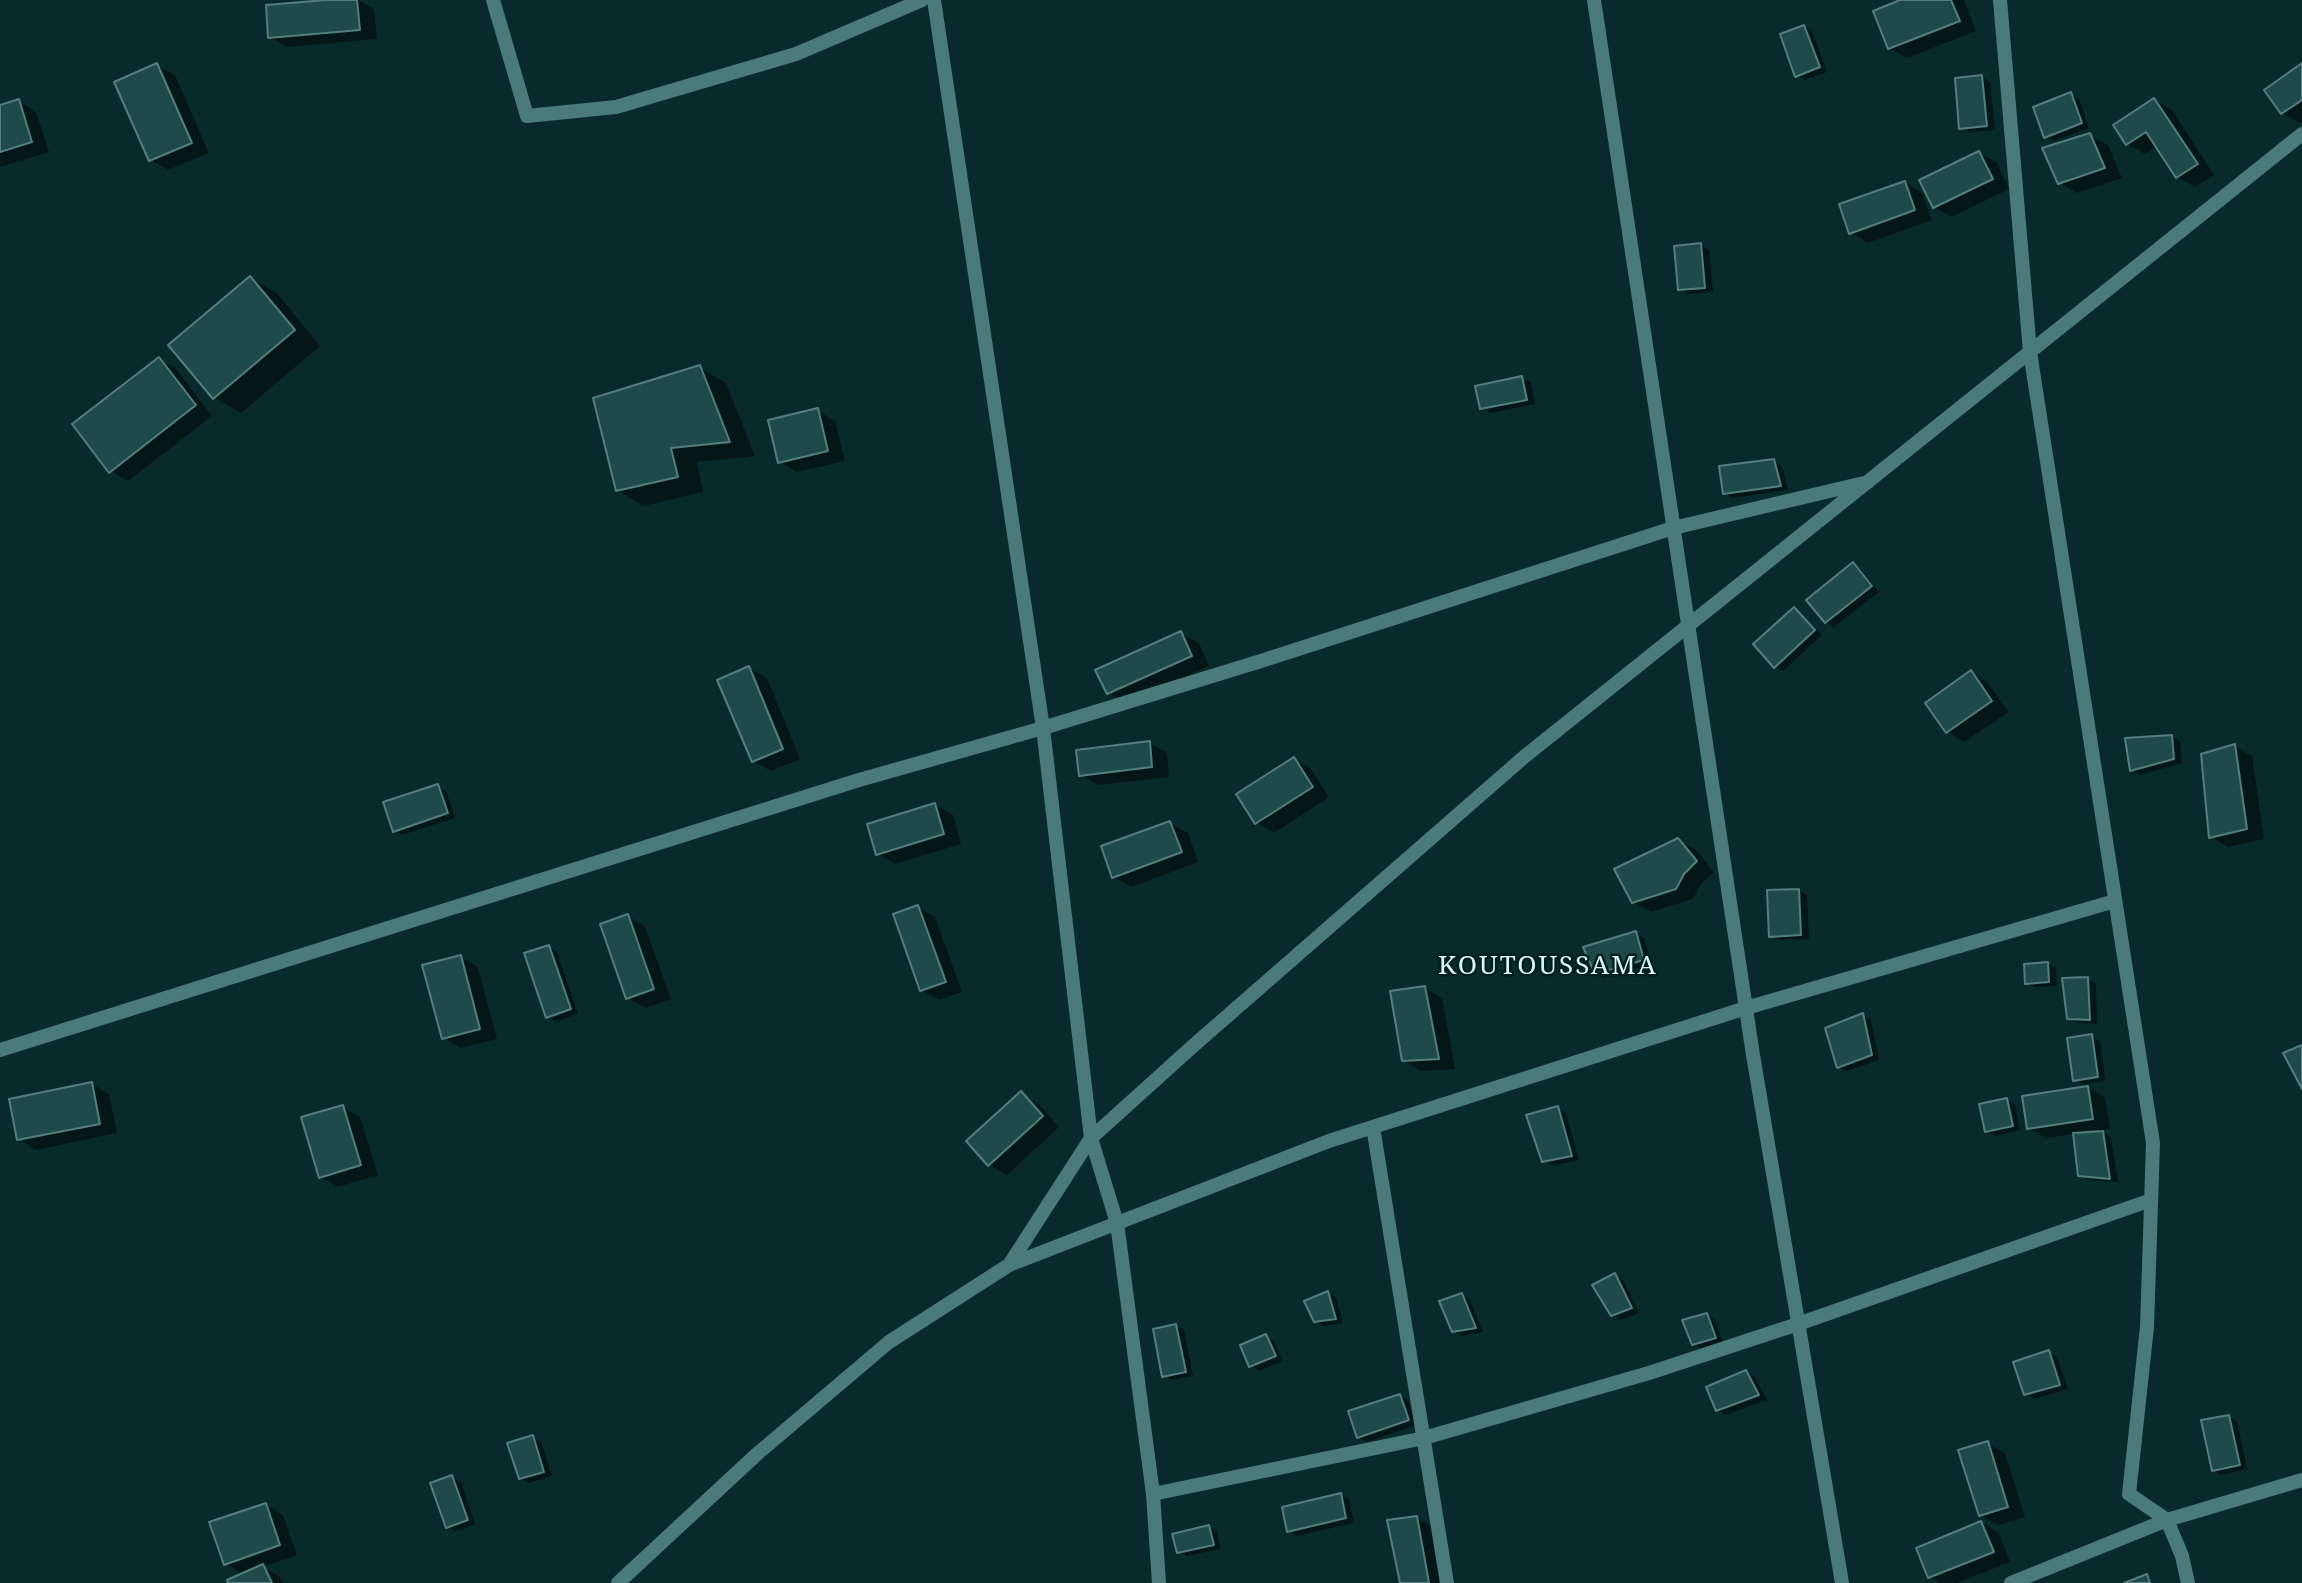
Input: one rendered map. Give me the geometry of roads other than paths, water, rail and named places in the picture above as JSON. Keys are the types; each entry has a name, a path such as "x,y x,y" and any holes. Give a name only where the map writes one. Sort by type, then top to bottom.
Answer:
{"street":[{"path":"493,0 527,116 615,107 783,58 922,0"},
{"path":"934,0 1043,728 1091,1138 1117,1223 1153,1494 1159,1583"},
{"path":"1594,0 1746,1009 1842,1583"},
{"path":"2000,0 2031,352 2153,1143 2147,1327 2129,1494 2167,1520 2182,1556 2188,1583"},
{"path":"1009,1265 1091,1138 1524,757 2302,134"},
{"path":"0,1050 859,780 1043,728 1274,656 1674,528 1868,482"},
{"path":"618,1583 757,1454 889,1342 1009,1265 1329,1140 1746,1009 2115,901"},
{"path":"1373,1127 1447,1583"},
{"path":"1153,1494 1424,1438 1649,1373 1798,1324 2151,1200"},
{"path":"2011,1583 2167,1520 2302,1480"}],"district":[{"name":"KOUTOUSSAMA","path":"1548,967"}]}
